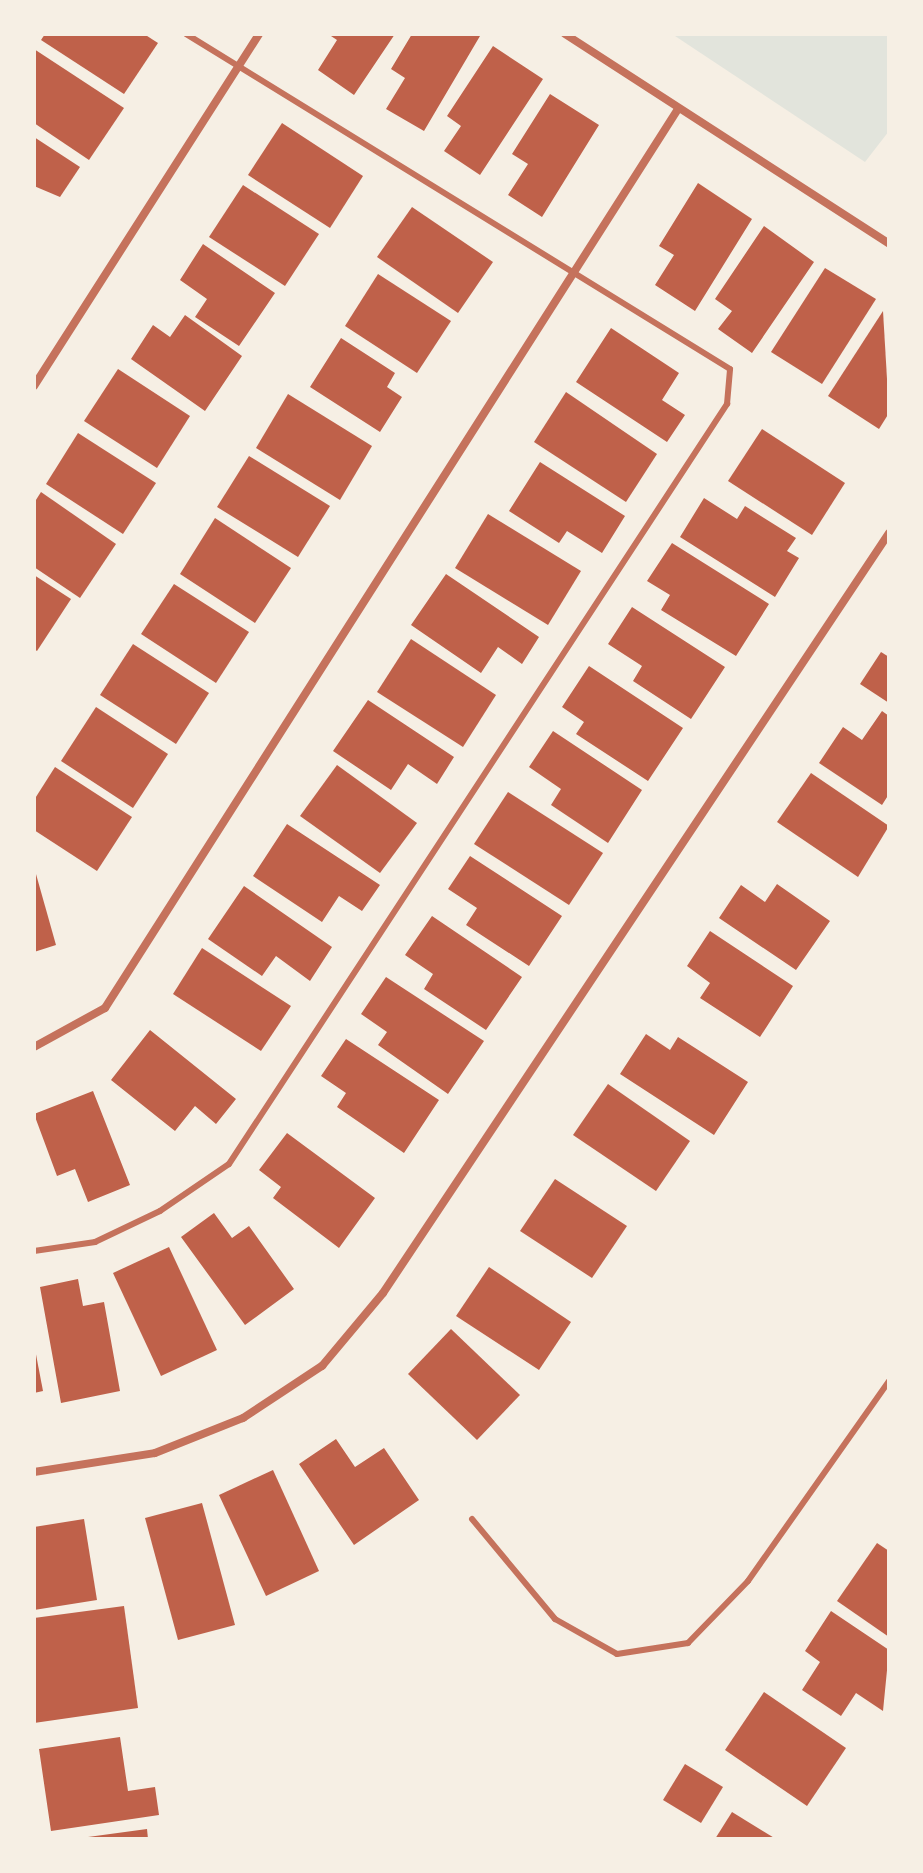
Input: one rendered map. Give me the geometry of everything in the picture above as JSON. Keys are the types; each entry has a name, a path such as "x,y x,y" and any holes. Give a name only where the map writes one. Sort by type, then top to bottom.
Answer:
{"street":[{"path":"34,386 259,34"},
{"path":"565,34 889,244"},
{"path":"34,1047 105,1008 678,109"},
{"path":"34,1472 155,1453 243,1418 322,1366 383,1293 889,533"}],"lane":[{"path":"34,1251 95,1242 229,1164 727,404 730,369 572,276 186,34"},
{"path":"472,1519 555,1619 617,1654 688,1643 748,1581 889,1381"}],"shaded area":[{"path":"672,34 889,34 889,131 865,162"}],"building":[{"path":"45,34 144,34 158,43 124,94 41,40"},
{"path":"328,34 395,34 354,95 318,70 337,40"},
{"path":"412,34 480,36 424,131 386,109 405,78 391,69"},
{"path":"493,46 543,79 480,175 444,151 461,126 447,116"},
{"path":"34,49 124,108 89,160 34,123"},
{"path":"550,94 599,125 542,217 508,195 528,164 512,154"},
{"path":"282,123 363,176 330,228 248,175"},
{"path":"34,137 80,167 60,197 34,186"},
{"path":"698,183 752,219 695,311 655,285 674,255 659,246"},
{"path":"243,185 319,234 285,286 209,237"},
{"path":"412,207 493,262 458,313 377,257"},
{"path":"764,226 814,262 752,353 718,329 732,311 715,299"},
{"path":"203,244 275,293 239,346 195,317 207,299 180,280"},
{"path":"825,268 876,299 822,384 771,352"},
{"path":"378,274 451,321 417,373 345,326"},
{"path":"883,311 889,413 879,429 828,396"},
{"path":"185,315 242,356 205,411 131,359 153,325 170,337"},
{"path":"611,328 679,373 662,400 685,415 667,442 576,382"},
{"path":"341,338 395,373 387,387 402,397 380,432 310,387"},
{"path":"118,369 190,416 157,468 84,421"},
{"path":"566,392 657,454 626,502 534,442"},
{"path":"288,394 372,446 340,500 256,448"},
{"path":"762,429 845,483 812,535 728,481"},
{"path":"78,433 156,483 123,534 46,484"},
{"path":"249,456 330,506 298,557 217,507"},
{"path":"540,462 625,516 602,553 567,531 559,543 509,511"},
{"path":"41,492 116,544 80,598 34,567 34,503"},
{"path":"704,498 737,519 745,506 796,538 787,551 799,558 775,597 680,537"},
{"path":"488,514 581,571 548,625 455,568"},
{"path":"215,518 291,568 255,623 180,574"},
{"path":"672,543 769,604 736,656 661,610 670,595 647,581"},
{"path":"446,574 539,637 522,664 498,647 481,673 411,625"},
{"path":"34,575 71,599 37,651 34,649"},
{"path":"174,584 249,632 216,683 141,634"},
{"path":"632,607 725,667 691,719 633,681 642,666 608,644"},
{"path":"411,639 496,695 463,747 377,692"},
{"path":"133,644 209,693 176,744 100,695"},
{"path":"881,652 889,657 889,703 860,684"},
{"path":"589,666 683,728 648,781 576,734 584,722 562,707"},
{"path":"368,700 454,757 437,784 408,764 391,790 333,751"},
{"path":"96,707 168,754 133,808 61,761"},
{"path":"882,711 889,716 889,794 882,805 819,763 843,727 862,740"},
{"path":"553,731 642,790 608,843 551,805 561,789 529,767"},
{"path":"337,765 417,823 380,873 300,816"},
{"path":"55,767 132,817 97,871 34,830 34,800"},
{"path":"811,773 889,826 858,877 777,822"},
{"path":"508,792 603,853 569,905 474,844"},
{"path":"287,824 380,885 362,911 339,896 322,922 253,876"},
{"path":"470,856 562,916 529,966 466,925 477,908 448,889"},
{"path":"34,867 56,945 34,952"},
{"path":"777,884 830,921 796,970 719,918 741,885 765,902"},
{"path":"244,886 332,947 310,981 276,956 262,976 208,939"},
{"path":"432,916 522,977 486,1030 424,989 433,974 405,955"},
{"path":"710,931 793,986 760,1037 700,998 710,983 687,966"},
{"path":"202,948 291,1006 261,1051 173,994"},
{"path":"386,977 484,1041 448,1094 378,1045 387,1032 361,1014"},
{"path":"150,1030 236,1099 216,1124 195,1106 175,1131 111,1080"},
{"path":"646,1034 670,1050 678,1037 748,1082 714,1135 620,1074"},
{"path":"346,1039 439,1100 404,1153 337,1107 346,1093 321,1076"},
{"path":"608,1084 690,1141 656,1191 573,1135"},
{"path":"93,1091 130,1185 88,1202 75,1169 57,1176 34,1114"},
{"path":"287,1133 375,1198 339,1248 273,1198 281,1187 259,1170"},
{"path":"555,1179 627,1226 592,1278 520,1231"},
{"path":"214,1213 232,1238 249,1226 294,1289 245,1325 181,1237"},
{"path":"169,1247 217,1350 161,1376 113,1273"},
{"path":"489,1267 571,1322 539,1370 456,1316"},
{"path":"78,1279 83,1306 104,1302 120,1391 61,1403 40,1287"},
{"path":"451,1329 520,1395 477,1440 408,1374"},
{"path":"34,1344 43,1391 34,1393"},
{"path":"336,1439 355,1467 384,1448 419,1500 354,1545 299,1464"},
{"path":"273,1470 319,1571 266,1596 219,1495"},
{"path":"202,1503 235,1625 178,1640 145,1518"},
{"path":"84,1519 97,1600 34,1610 34,1527"},
{"path":"877,1543 889,1551 889,1637 837,1601"},
{"path":"124,1606 138,1708 34,1723 34,1618"},
{"path":"831,1611 889,1650 883,1711 856,1693 841,1716 802,1690 820,1662 805,1651"},
{"path":"764,1692 846,1748 807,1806 725,1750"},
{"path":"120,1737 128,1791 155,1787 159,1815 51,1831 39,1749"},
{"path":"685,1764 723,1787 701,1823 663,1800"},
{"path":"732,1812 776,1839 715,1839"},
{"path":"147,1829 148,1839 88,1837"}]}
